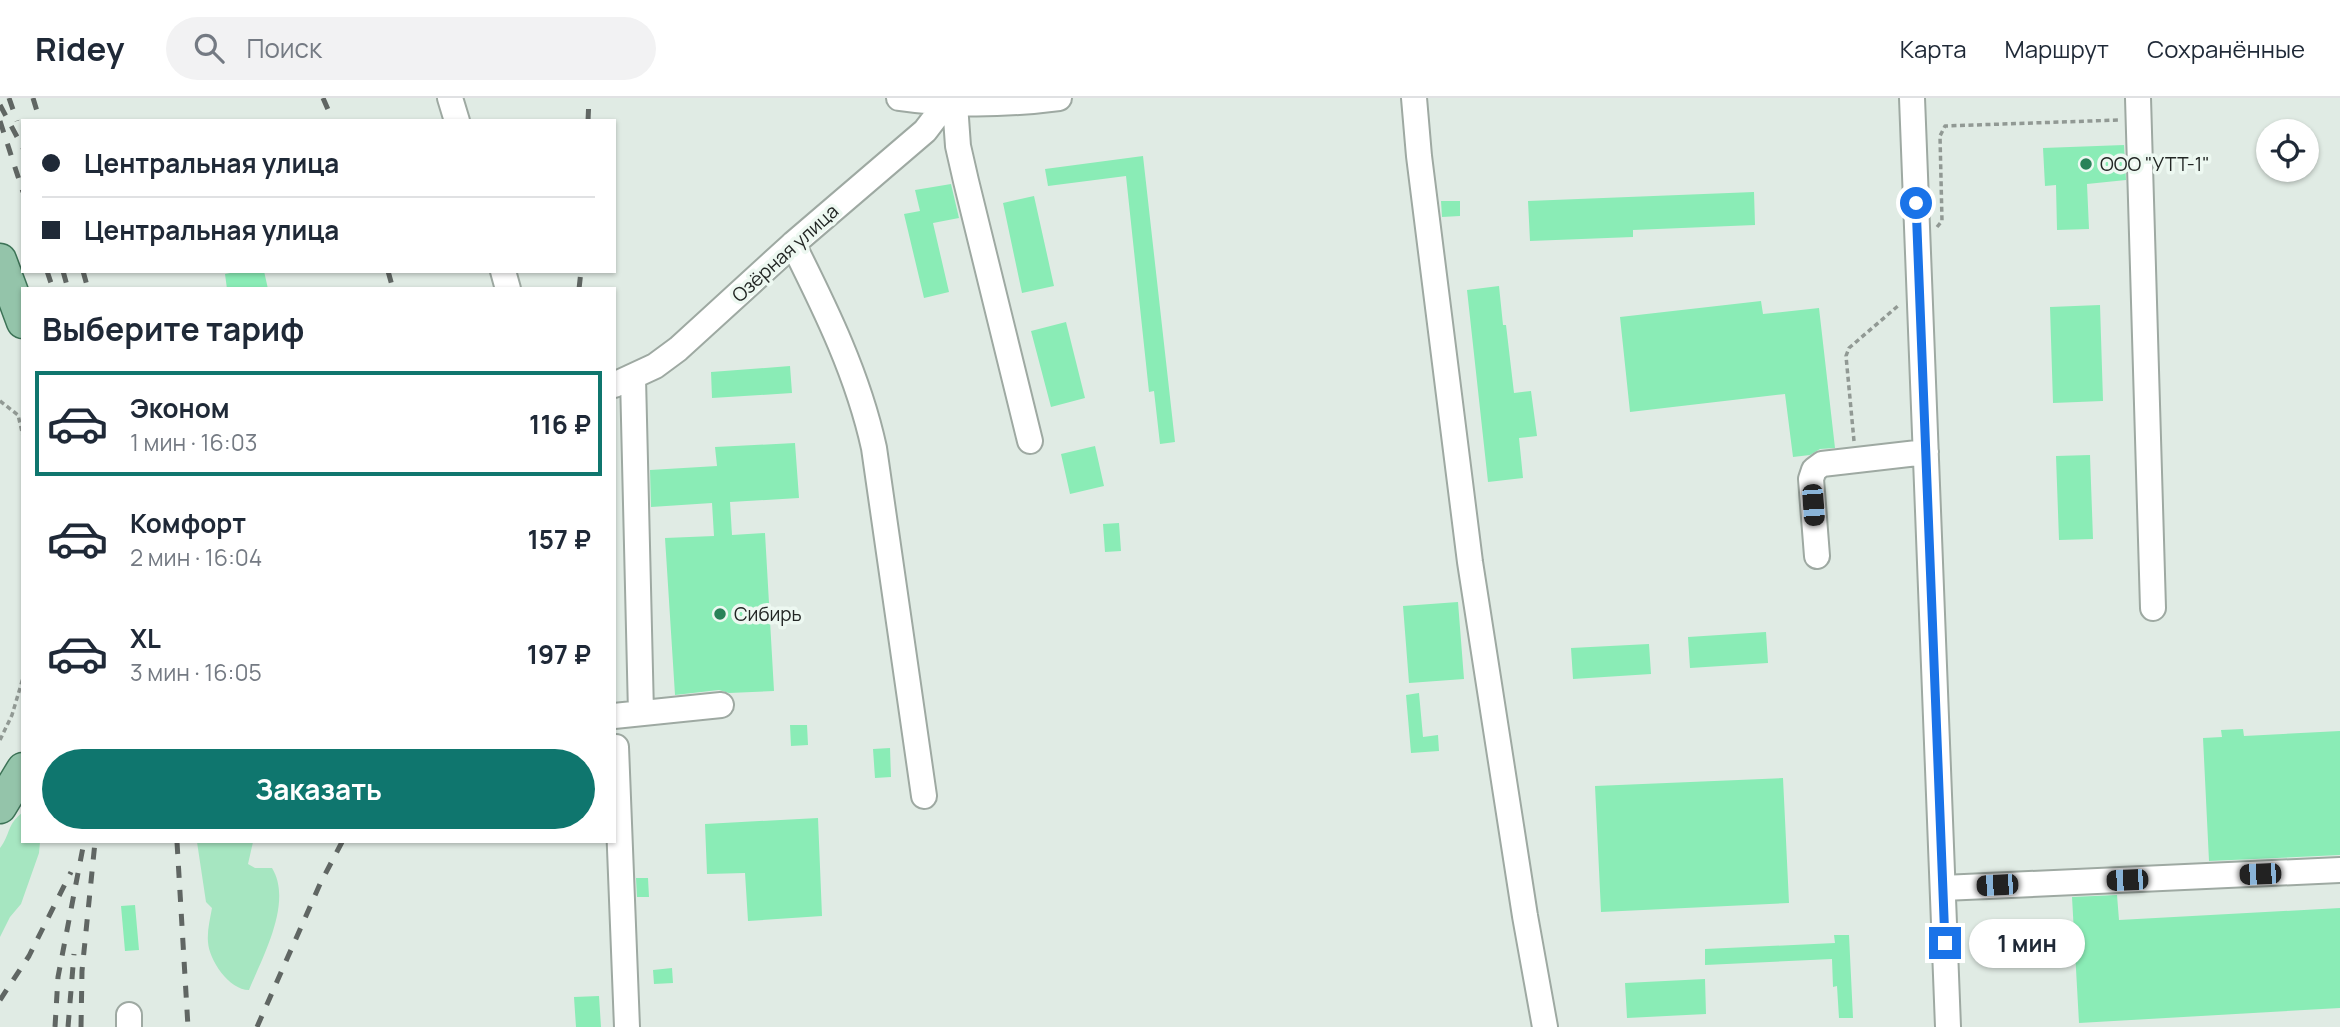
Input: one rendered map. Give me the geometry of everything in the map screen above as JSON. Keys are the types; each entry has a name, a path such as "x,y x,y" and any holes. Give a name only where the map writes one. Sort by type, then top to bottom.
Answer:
{"main road":[{"path":"0,260 21,317"},
{"path":"0,807 21,772"}],"street":[{"path":"450,98 456,119"},
{"path":"899,98 948,104 1000,104 1059,98"},
{"path":"1414,98 1470,562 1545,1027"},
{"path":"1912,98 1948,1027"},
{"path":"948,104 1030,441"},
{"name":"Озёрная улица","path":"624,382 678,349 793,244 925,131 948,104"},
{"path":"2139,108 2153,608"},
{"path":"793,244 837,333 866,408 924,796"},
{"path":"624,382 641,713"},
{"path":"1817,556 1811,480 1814,470 1822,464 1926,452"},
{"path":"616,716 722,705"},
{"path":"616,747 627,1027"},
{"path":"1943,888 2340,870"}],"path":[{"path":"1917,229 1937,228 1942,221 1940,136 1945,126 2139,108"},
{"path":"1856,460 1846,356 1849,348 1899,305 1899,298"},
{"path":"0,401 18,415 21,428"},
{"path":"0,740 12,715 21,685"}],"green space":[{"path":"21,814 21,843 40,843 39,853 21,904 10,917 0,937 0,848 14,821"},
{"path":"197,843 253,843 248,864 255,868 272,868 278,882 279,897 274,929 249,990 242,989 228,980 212,957 208,934 212,908 206,902"}],"building":[{"name":"ООО \"УТТ-1\"","path":"2124,145 2126,180 2087,184 2089,229 2057,230 2056,185 2045,186 2043,148"},
{"path":"1143,156 1175,442 1160,444 1154,391 1149,392 1126,176 1048,186 1045,169"},
{"path":"951,184 959,218 933,223 949,292 924,298 904,214 920,211 915,190"},
{"path":"1754,192 1755,225 1633,230 1633,237 1530,241 1528,201"},
{"path":"1034,196 1054,286 1022,293 1003,203"},
{"path":"1441,201 1460,201 1460,216 1442,217"},
{"path":"264,273 268,287 227,287 225,274"},
{"path":"1499,286 1514,393 1531,391 1537,436 1519,438 1523,478 1488,482 1467,290"},
{"path":"1761,301 1763,314 1819,308 1835,448 1820,449 1810,455 1793,457 1785,394 1630,412 1620,317"},
{"path":"2100,305 2103,401 2053,403 2050,307"},
{"path":"1066,322 1085,398 1051,407 1031,331"},
{"path":"790,366 792,393 712,398 711,372"},
{"name":"Сибирь","path":"795,443 799,498 730,502 732,535 765,533 774,691 729,693 719,690 675,695 665,538 714,536 712,503 651,507 650,470 717,466 715,447"},
{"path":"1095,446 1104,486 1070,494 1061,454"},
{"path":"2090,455 2093,539 2059,540 2056,456"},
{"path":"1119,523 1121,551 1105,552 1103,524"},
{"path":"1458,602 1464,679 1409,683 1403,606"},
{"path":"1766,632 1768,663 1690,668 1688,637"},
{"path":"1649,644 1651,674 1573,679 1571,648"},
{"path":"1419,693 1423,737 1438,735 1439,751 1411,753 1406,695"},
{"path":"790,725 807,725 808,745 791,746"},
{"path":"2243,729 2244,736 2340,731 2340,855 2209,861 2203,738 2222,737 2221,730"},
{"path":"890,748 891,777 875,778 873,749"},
{"path":"1783,778 1789,903 1601,912 1595,786"},
{"path":"818,818 822,916 748,921 745,873 707,874 705,824"},
{"path":"636,878 648,878 649,897 637,897"},
{"path":"2117,895 2119,920 2340,908 2340,1008 2079,1023 2072,897"},
{"path":"135,905 139,950 125,951 121,906"},
{"path":"1834,935 1849,935 1853,1018 1839,1018 1837,986 1833,987 1832,959 1705,965 1705,949 1835,943"},
{"path":"672,968 673,983 654,984 653,970"},
{"path":"1705,979 1706,1014 1627,1018 1625,983"},
{"path":"599,996 601,1027 576,1027 574,997"}],"railway":[{"path":"9,98 17,121"},
{"path":"33,98 39,119"},
{"path":"323,98 332,119"},
{"path":"588,119 589,98"},
{"path":"0,105 21,144"},
{"path":"0,121 21,186"},
{"path":"48,273 52,287"},
{"path":"64,273 67,287"},
{"path":"84,273 87,287"},
{"path":"389,273 392,287"},
{"path":"579,287 581,273"},
{"path":"55,1027 58,977 84,843"},
{"path":"81,1027 82,971 95,843"},
{"path":"177,843 188,1027"},
{"path":"257,1027 320,884 341,843"},
{"path":"0,1000 29,956 71,872"},
{"path":"68,1027 74,954"}],"place":[{"name":"ООО \"УТТ-1\"","path":"2086,164"},
{"name":"Сибирь","path":"720,614"}],"route":[{"path":"1916,203 1945,943"}]}
